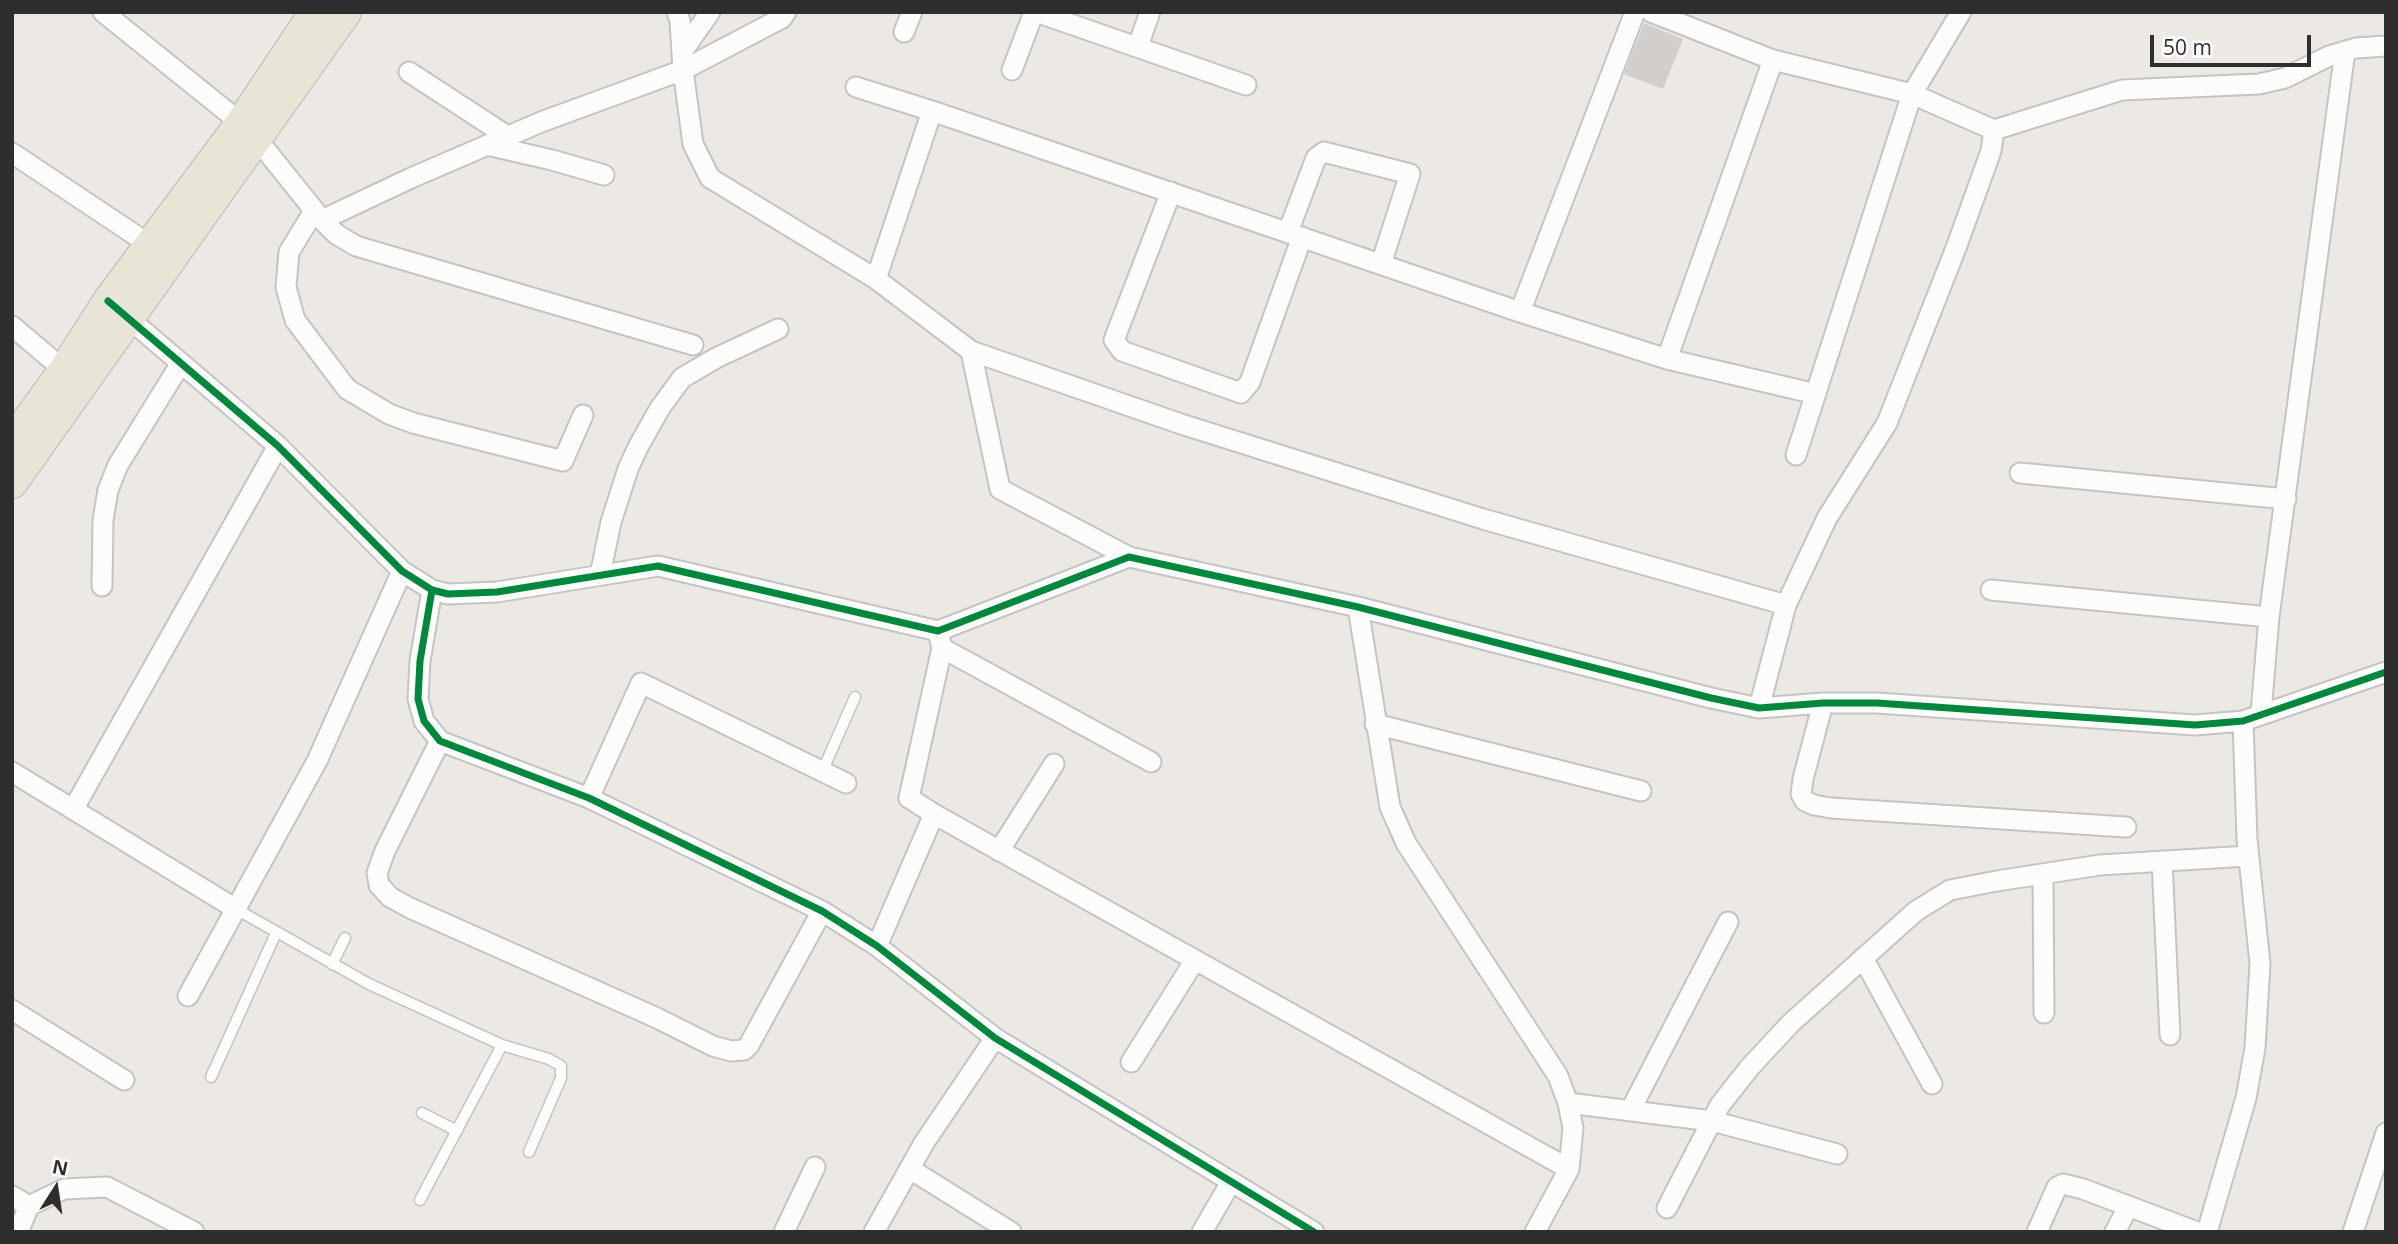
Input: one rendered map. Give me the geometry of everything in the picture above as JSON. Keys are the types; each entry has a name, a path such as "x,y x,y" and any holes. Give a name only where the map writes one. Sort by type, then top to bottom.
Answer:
{"main road":[{"path":"12,442 64,370 118,309 249,131 315,12"},
{"path":"12,483 118,309 150,245 249,131 346,12"}],"street":[{"path":"103,12 125,19 249,131 318,216 336,234 356,246 693,345"},
{"path":"677,12 693,144 710,178 876,279 971,351 1181,425 1496,523 1786,605"},
{"path":"682,61 710,12"},
{"path":"583,415 563,461 389,414 347,389 295,320 286,287 289,252 318,216 782,18 786,12"},
{"path":"904,32 912,12"},
{"path":"1012,70 1035,12 1245,85"},
{"path":"1138,46 1150,12"},
{"path":"1520,312 1634,12"},
{"path":"1651,12 1773,60 1912,94 1994,130 2122,90 2259,84 2285,78 2345,51 2386,46"},
{"path":"1796,455 1912,94 1961,12"},
{"path":"2207,1232 2246,1098 2255,1048 2260,964 2248,856 2252,717 2270,617 2345,51"},
{"path":"1667,359 1773,60"},
{"path":"409,72 507,136"},
{"path":"856,87 1520,312 1667,359 1816,394"},
{"path":"876,279 932,111"},
{"path":"1759,708 1786,605 1826,518 1887,423 1956,248 1991,151 1994,130"},
{"path":"487,145 604,175"},
{"path":"1171,192 1114,340 1122,351 1241,393 1250,382 1316,158 1324,152 1410,174 1381,264"},
{"path":"12,153 150,245"},
{"path":"118,309 278,446 401,571 432,590 448,594 497,592 658,566 940,639 1151,762"},
{"path":"600,575 611,522 628,469 668,398 682,379 716,358 778,330"},
{"path":"17,337 64,370"},
{"path":"971,351 1000,489 1129,557 1359,607 1711,698 1759,708 1823,703 1877,703 2195,725 2252,717 2386,672"},
{"path":"102,586 103,520 108,490 118,466 181,363"},
{"path":"74,808 278,446"},
{"path":"2020,472 2286,499"},
{"path":"940,639 1129,557"},
{"path":"188,996 317,761 401,571"},
{"path":"432,590 420,661 418,699 424,721 440,741 589,798 822,911 877,946 995,1038 1314,1232"},
{"path":"1991,590 2270,617"},
{"path":"1359,607 1375,724 1390,807 1406,843 1558,1076 1569,1103 1573,1128 1569,1168 1535,1232"},
{"path":"940,639 909,798 1569,1168"},
{"path":"589,798 641,683 846,783"},
{"path":"1823,703 1802,779 1801,794 1805,801 1814,805 2126,827"},
{"path":"1375,724 1641,791"},
{"path":"440,741 386,850 377,873 379,885 390,897 410,908 657,1018 713,1046 731,1051 744,1050 749,1045 822,911"},
{"path":"999,850 1054,764"},
{"path":"12,772 236,909"},
{"path":"877,946 934,814"},
{"path":"1667,1209 1720,1105 1750,1067 1791,1023 1916,911 1950,890 2100,865 2248,856"},
{"path":"2162,861 2170,1035"},
{"path":"2043,875 2044,1013"},
{"path":"1630,1111 1728,922"},
{"path":"1863,958 1932,1084"},
{"path":"1132,1062 1195,960"},
{"path":"12,1010 124,1080"},
{"path":"874,1232 924,1143 995,1038"},
{"path":"1569,1103 1712,1121 1837,1154"},
{"path":"2353,1232 2386,1133"},
{"path":"784,1232 815,1167"},
{"path":"910,1169 1011,1232"},
{"path":"1202,1232 1231,1182"},
{"path":"2037,1232 2057,1187 2063,1184 2084,1189 2128,1208 2197,1232"},
{"path":"18,1232 29,1206 64,1189 107,1187 194,1232"},
{"path":"12,1196 29,1206"},
{"path":"2115,1232 2128,1208"}],"lane":[{"path":"822,772 855,697"},
{"path":"236,909 369,984 502,1045 549,1059 561,1066 561,1078 529,1152"},
{"path":"211,1077 276,933"},
{"path":"332,964 345,938"},
{"path":"420,1200 502,1045"},
{"path":"422,1113 457,1131"}],"building":[{"path":"1644,23 1683,39 1663,89 1624,74"}],"cycle path":[{"path":"108,301 278,446 402,571 432,590 448,594 497,592 658,566 938,631 1129,557 1358,607 1759,708 1823,703 1877,703 2195,725 2243,721 2386,672"},
{"path":"432,590 420,661 418,699 424,721 440,741 589,798 822,911 877,946 995,1038 1314,1232"}]}
